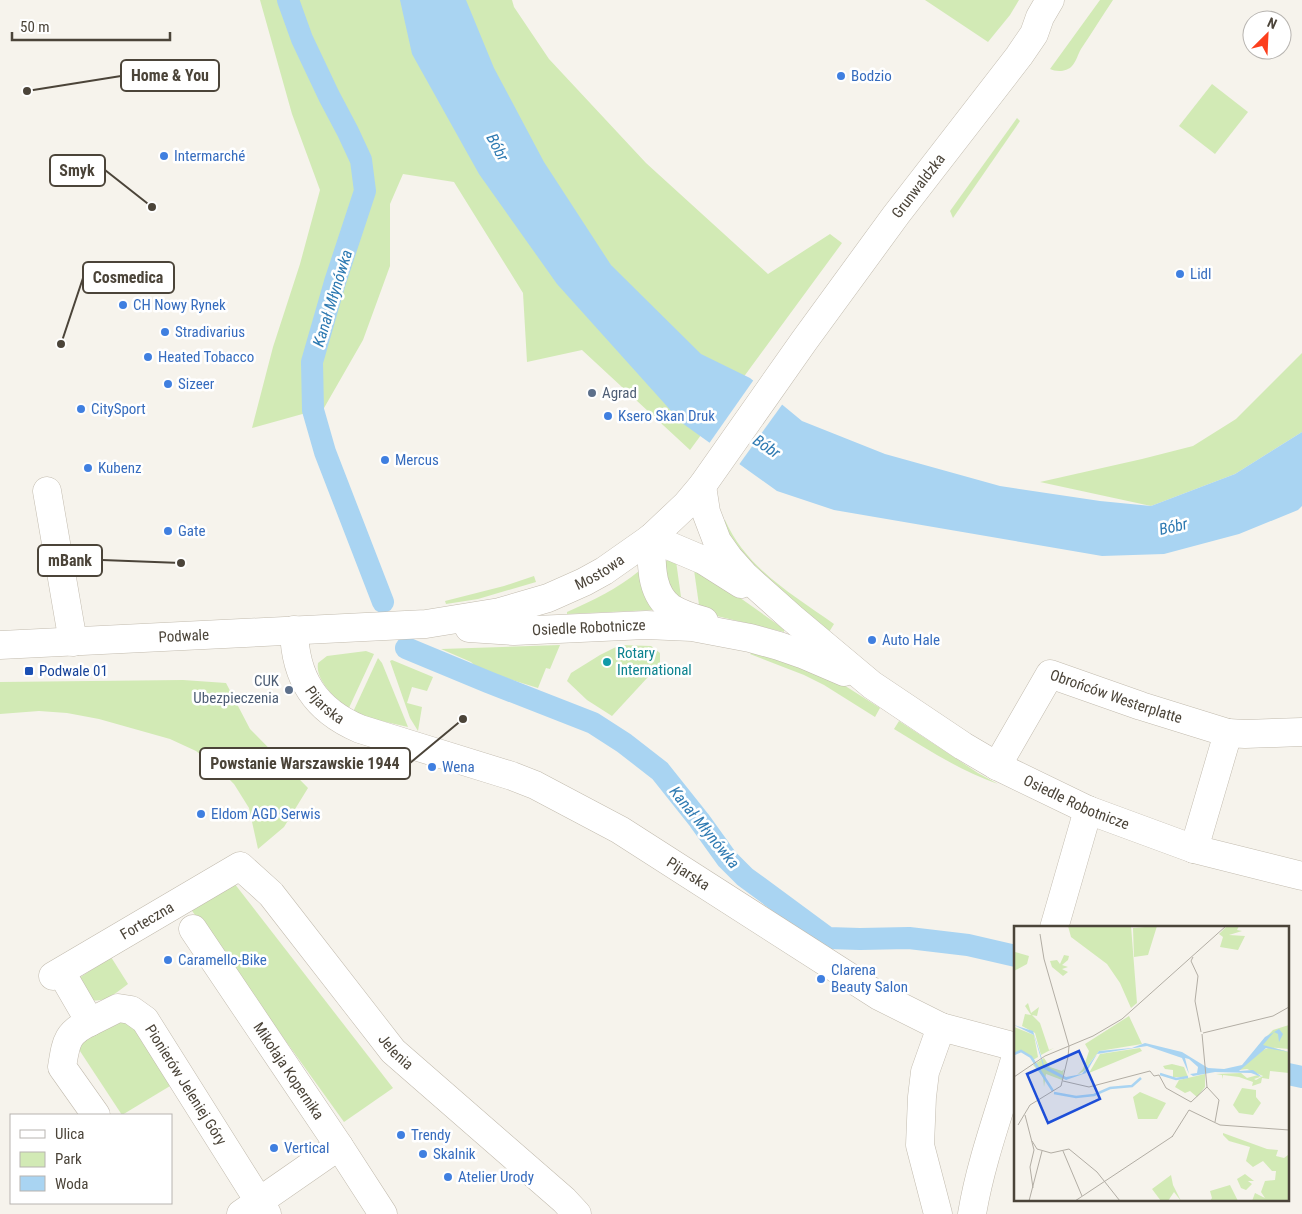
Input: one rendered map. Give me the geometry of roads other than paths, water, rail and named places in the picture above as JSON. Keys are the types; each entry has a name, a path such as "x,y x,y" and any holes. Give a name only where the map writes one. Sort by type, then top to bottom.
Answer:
{"street":[{"name":"Grunwaldzka","path":"1034,34 1040,17 1050,0"},
{"name":"Grunwaldzka","path":"804,341 896,215 1034,34 1070,0"},
{"name":"Mostowa","path":"294,630 426,624 500,612 548,598 604,571 651,538 686,505 804,341"},
{"name":"Osiedle Robotnicze","path":"708,476 706,512 716,541 729,558 745,576 792,618 872,685 963,746 997,766 1088,810 1194,849 1302,876"},
{"path":"47,491 73,642"},
{"name":"Osiedle Robotnicze","path":"792,618 703,560 651,538 654,582 662,599 670,607 682,614 802,654 872,685"},
{"name":"Osiedle Robotnicze","path":"426,624 485,630 675,625 692,626 750,638"},
{"name":"Podwale","path":"0,645 294,630"},
{"name":"Pijarska","path":"294,630 297,662 308,687 325,708 347,723 535,785 620,830 879,996 941,1027 1014,1046"},
{"name":"Obrońców Westerplatte","path":"997,766 1050,674 1141,706 1228,733 1302,732"},
{"path":"1194,849 1228,733"},
{"path":"1055,926 1088,810"},
{"name":"Forteczna","path":"90,1022 57,974 240,866"},
{"name":"Jelenia","path":"240,866 271,894 393,1051 558,1195 577,1214"},
{"name":"Mikołaja Kopernika","path":"193,929 383,1214"},
{"name":"Pionierów Jeleniej Góry","path":"95,1114 62,1067 66,1044 77,1028 118,1008 130,1010 146,1020 256,1210 339,1146"},
{"path":"938,1214 920,1145 925,1072 941,1027"},
{"path":"972,1214 981,1175 1014,1063"}],"water":[{"name":"Bóbr","path":"400,0 466,0 494,68 544,162 611,265 701,354 750,378 802,421 885,454 1000,486 1100,501 1151,506 1235,474 1302,432 1302,506 1298,510 1239,534 1164,554 1102,556 834,510 777,491 682,423 557,284 479,174 412,54"}],"waterway":[{"name":"Kanał Młynówka","path":"288,0 302,39 361,160 365,191 335,282 312,362 313,410 325,452 383,602"},
{"name":"Kanał Młynówka","path":"406,648 593,723 624,743 660,771 727,859 745,877 828,938 909,938 968,945 1014,956"},
{"name":"Kanał Młynówka","path":"1290,1074 1302,1077"}],"place":[{"name":"Bodzio","path":"841,76"},
{"name":"Home & You","path":"27,91"},
{"name":"Intermarché","path":"164,156"},
{"name":"Smyk","path":"152,207"},
{"name":"Lidl","path":"1180,274"},
{"name":"CH Nowy Rynek","path":"123,305"},
{"name":"Stradivarius","path":"165,332"},
{"name":"Cosmedica","path":"61,344"},
{"name":"Heated Tobacco","path":"148,357"},
{"name":"Sizeer","path":"168,384"},
{"name":"Agrad","path":"592,393"},
{"name":"CitySport","path":"81,409"},
{"name":"Ksero Skan Druk","path":"608,416"},
{"name":"Mercus","path":"385,460"},
{"name":"Kubenz","path":"88,468"},
{"name":"Gate","path":"168,531"},
{"name":"mBank","path":"181,563"},
{"name":"Auto Hale","path":"872,640"},
{"name":"Rotary International","path":"607,662"},
{"name":"Podwale 01","path":"29,671"},
{"name":"CUK Ubezpieczenia","path":"289,690"},
{"name":"Powstanie Warszawskie 1944","path":"463,719"},
{"name":"Wena","path":"432,767"},
{"name":"Eldom AGD Serwis","path":"201,814"},
{"name":"Caramello-Bike","path":"168,960"},
{"name":"Clarena Beauty Salon","path":"821,979"},
{"name":"Trendy","path":"401,1135"},
{"name":"Vertical","path":"274,1148"},
{"name":"Skalnik","path":"423,1154"},
{"name":"Atelier Urody","path":"448,1177"}]}
